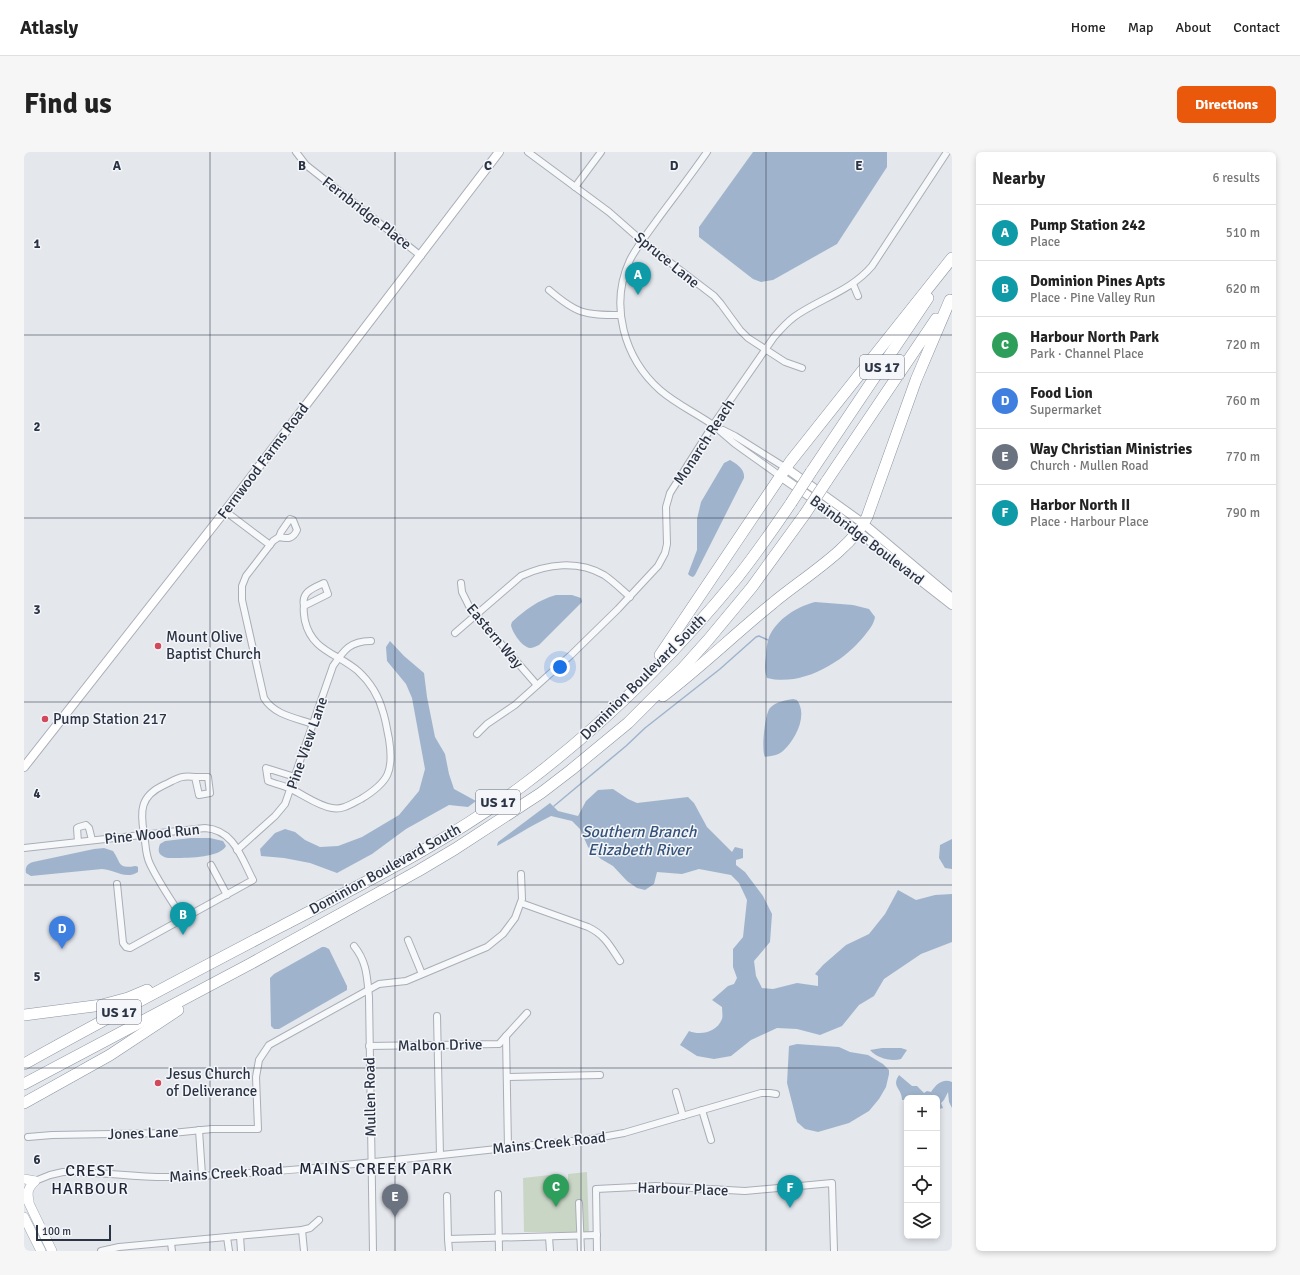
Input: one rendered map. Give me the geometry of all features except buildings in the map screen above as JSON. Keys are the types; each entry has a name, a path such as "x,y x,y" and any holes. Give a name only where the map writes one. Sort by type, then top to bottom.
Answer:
{"highway":[{"path":"642,682 711,582 783,472 952,258"},
{"name":"Dominion Boulevard South","path":"24,1063 314,910 416,854 470,822 520,787 608,715 691,632 743,570 791,503 952,263"},
{"path":"628,723 666,694 773,603 854,538 861,528 916,380 951,298"},
{"name":"Dominion Boulevard South","path":"24,1084 250,964 418,871 475,836 552,785 597,750 628,723 683,668 775,557 918,344 951,298"},
{"path":"24,1103 110,1055 250,964"},
{"path":"24,1015 102,1005 128,998 198,970"}],"main road":[{"path":"24,1179 35,1181"},
{"path":"27,1205 29,1188 35,1181"},
{"path":"24,1194 27,1205 52,1251"},
{"path":"24,1216 41,1251"},
{"path":"41,1251 45,1238"}],"street":[{"name":"Fernbridge Place","path":"296,152 306,165 421,256"},
{"name":"Fernwood Farms Road","path":"24,767 225,511 499,152"},
{"name":"Spruce Lane","path":"528,152 609,212 642,241 714,296 728,312 740,330 757,344 784,362 802,368"},
{"path":"575,187 601,152"},
{"path":"707,152 642,241 630,260 622,291 620,315 630,351 638,364 660,390 713,425 735,436 783,472"},
{"name":"Monarch Reach","path":"477,734 487,724 515,705 571,655 630,597 658,566 665,553 667,534 666,507 670,493 713,425 767,350 774,337 783,326 794,317 852,284 865,274 872,266 947,152"},
{"path":"852,284 858,296"},
{"path":"549,290 565,304 581,312 590,315 620,315"},
{"path":"713,425 732,442 783,472"},
{"name":"Bainbridge Boulevard","path":"783,472 861,528 952,598"},
{"path":"225,511 270,545"},
{"name":"Bainbridge Boulevard","path":"861,528 952,605"},
{"path":"279,537 270,545 246,576 242,582 241,592 263,695 267,703 275,710 313,724"},
{"path":"455,633 521,576 532,571 557,565 583,567 603,574 630,597"},
{"name":"Eastern Way","path":"461,583 465,600 475,615 537,685"},
{"path":"295,777 266,768 268,781 291,789 325,806 340,808 347,806 378,788 389,771 391,755 385,720 380,703 371,686 362,675 350,665 312,639 307,630 303,610 304,606"},
{"name":"Pine View Lane","path":"238,850 282,809 291,789 333,666 338,658 350,645 358,642 372,641"},
{"path":"183,920 150,864 146,849 142,809 149,794 157,788 183,776 195,777"},
{"path":"78,842 78,828 79,826 86,825 89,828 92,840"},
{"name":"Pine Wood Run","path":"24,848 144,834 212,828 228,836 238,850 253,880 227,895"},
{"path":"117,884 123,943 130,948 227,895 211,865"},
{"path":"368,989 379,984 406,981 487,948 496,941 515,918 521,903 521,874"},
{"path":"521,903 598,932 605,938 620,961"},
{"path":"408,940 422,974"},
{"name":"Mullen Road","path":"354,946 364,959 368,989 373,1251"},
{"name":"Jones Lane","path":"28,1137 52,1135 172,1133 212,1129 258,1129 256,1078 259,1060 269,1045 368,989"},
{"path":"508,1148 506,1036 527,1012"},
{"path":"437,1016 440,1155"},
{"name":"Malbon Drive","path":"370,1046 499,1044 506,1036"},
{"path":"507,1077 600,1076"},
{"path":"676,1092 683,1116"},
{"name":"Mains Creek Road","path":"35,1181 57,1173 74,1172 150,1177 202,1175 371,1162 508,1148 616,1135 761,1093 776,1094"},
{"path":"702,1110 711,1140"},
{"path":"199,1130 202,1175"},
{"name":"Harbour Place","path":"597,1251 596,1189 656,1186 746,1191 832,1183 834,1251"},
{"path":"498,1194 499,1251"},
{"path":"447,1196 449,1251"},
{"path":"579,1203 581,1251"},
{"path":"101,1251 171,1242 302,1230 310,1228 318,1220"},
{"path":"302,1230 304,1251"},
{"path":"448,1239 597,1235"},
{"path":"240,1236 241,1251"},
{"path":"227,1237 229,1251"},
{"path":"550,1237 550,1251"},
{"path":"171,1242 172,1251"},
{"path":"159,1244 160,1251"}],"green space":[{"path":"587,1172 589,1232 524,1232 523,1178 559,1174 560,1183 568,1183 568,1174"}],"water":[{"path":"753,152 887,152 887,167 837,244 773,280 761,282 753,279 699,237 699,227"},
{"path":"730,460 742,469 744,478 693,577 688,574 697,550 697,519 701,502 724,463"},
{"path":"556,595 572,595 581,598 582,602 539,645 531,648 527,647 515,635 511,625 512,622 532,606"},
{"path":"815,602 853,605 869,609 875,617 870,629 865,635 856,645 834,663 821,670 794,679 780,680 767,678 765,673 766,649 772,631 782,619 801,607"},
{"path":"390,641 404,656 424,673 435,737 445,754 454,789 476,801 468,807 449,805 406,829 372,854 337,873 310,863 284,858 261,856 260,849 275,833 285,829 295,832 305,840 320,847 338,846 362,837 399,815 419,791 425,769 412,698 406,684 387,661 386,647"},
{"path":"793,699 797,700 801,713 801,720 796,734 788,746 781,752 765,757 763,748 765,724 768,711 775,704"},
{"name":"Southern Branch Elizabeth River","path":"613,789 637,803 688,797 694,803 707,827 732,852 735,847 743,849 743,858 736,860 736,865 745,872 763,896 772,914 770,942 754,961 756,976 762,988 773,989 797,983 818,986 818,976 815,974 846,945 869,934 885,914 898,890 916,900 935,895 952,894 952,942 921,954 884,979 874,996 859,1005 842,1026 820,1035 797,1029 777,1028 751,1040 731,1056 714,1059 697,1056 680,1045 689,1031 699,1033 708,1032 713,1030 720,1023 722,1018 722,1007 712,1000 728,986 734,984 737,978 733,967 733,949 743,937 747,900 739,883 731,875 699,869 682,874 657,872 654,884 645,890 637,888 627,881 613,866 601,859 588,847 580,829 572,821 551,816 497,846 498,842 550,803 558,811 578,816 586,801 598,790"},
{"path":"191,838 210,838 223,841 226,846 216,853 199,857 168,858 160,853 160,844 165,841"},
{"path":"952,839 952,869 945,868 939,858 940,845"},
{"path":"104,848 113,851 123,866 138,867 138,872 125,875 102,869 31,876 26,873 27,866 33,862"},
{"path":"322,947 329,949 347,986 347,990 279,1029 274,1029 271,1026 270,978 274,974"},
{"path":"797,1044 839,1047 850,1052 868,1055 883,1064 889,1070 886,1087 879,1099 869,1111 849,1123 818,1132 805,1129 797,1122 787,1083 789,1046"},
{"path":"882,1048 901,1048 907,1050 901,1059 889,1060 880,1057 870,1050"},
{"path":"899,1075 912,1086 917,1086 924,1093 927,1091 931,1092 937,1084 943,1081 952,1082 952,1108 949,1102 948,1092 941,1103 943,1108 940,1109 940,1095 904,1095 904,1100 902,1100 902,1096 896,1085"}],"waterway":[{"path":"554,806 626,746 645,728 720,669 756,637 759,636 768,640"}],"place":[{"name":"Pump Station 242","path":"638,295"},
{"name":"Mount Olive Baptist Church","path":"158,646"},
{"name":"Pump Station 217","path":"45,719"},
{"name":"Dominion Pines Apts","path":"183,935"},
{"name":"Food Lion","path":"62,949"},
{"name":"Jesus Church of Deliverance","path":"158,1083"},
{"name":"Harbour North Park","path":"556,1207"},
{"name":"Harbor North II","path":"790,1208"},
{"name":"Way Christian Ministries","path":"395,1217"}],"district":[{"name":"MAINS CREEK PARK","path":"376,1168"},
{"name":"CREST HARBOUR","path":"90,1179"}]}
